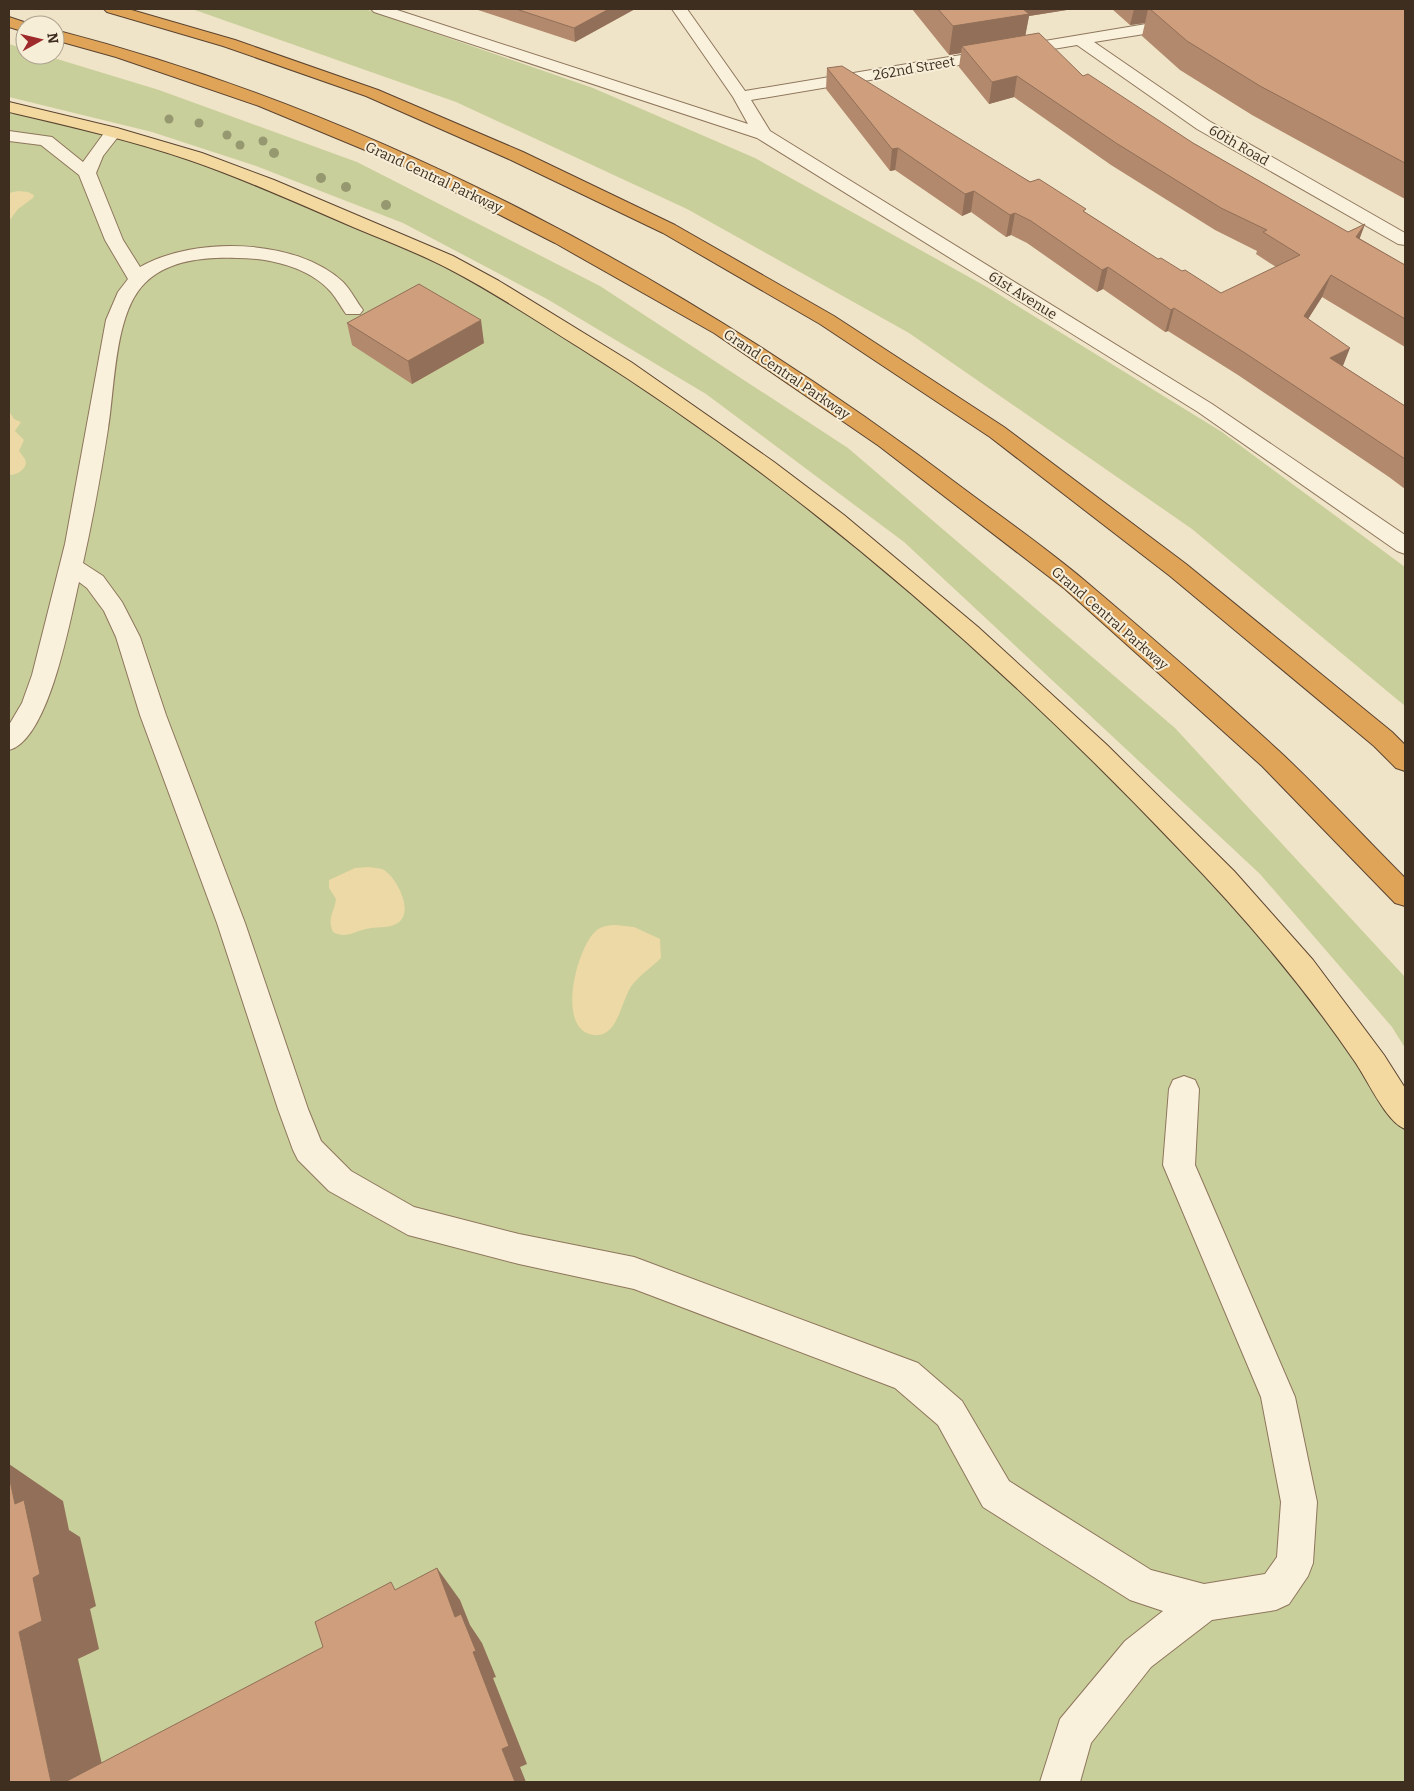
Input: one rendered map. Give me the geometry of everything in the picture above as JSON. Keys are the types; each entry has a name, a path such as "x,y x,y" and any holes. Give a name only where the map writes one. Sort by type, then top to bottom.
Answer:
{"highway":[{"path":"112,9 229,43"},
{"path":"140,9 229,43 372,93 517,156 669,229 827,320 1005,438 1178,570 1383,739 1405,761"},
{"name":"Grand Central Parkway","path":"65,38 122,54 265,102 412,163 562,239 722,329 887,441 1073,583 1271,759 1405,895"}],"main road":[{"path":"9,107 174,150 276,187 457,266 643,378 778,475 848,529 988,650 1066,721 1182,835 1300,964 1347,1025 1384,1078 1405,1115"}],"street":[{"path":"379,9 763,134"},
{"name":"61st Avenue","path":"678,9 741,96 763,134 1205,408 1357,511 1405,546"},
{"name":"262nd Street","path":"741,96 1196,20"},
{"name":"60th Road","path":"1080,40 1203,125 1405,240"},
{"path":"87,173 95,155 113,133"},
{"path":"9,136 46,141 87,173 96,200 114,240 138,279"},
{"path":"9,741 15,735 38,696 73,567 115,320 126,293 150,269 175,258 217,252 253,252 279,257 303,266 335,286 353,310"},
{"path":"73,567 95,582 114,608 128,637 152,715 231,923 293,1109 309,1150 340,1181 408,1220 519,1249 634,1274 906,1375 950,1413 996,1494 1143,1587 1204,1603 1276,1591 1296,1563 1300,1502 1278,1397 1178,1164 1184,1089"},
{"path":"1060,1782 1074,1733 1138,1654 1204,1603"}],"green space":[{"path":"192,9 365,9 593,88 755,158 987,287 1222,432 1405,567 1405,706 1192,529 909,333 687,209 456,102"},
{"path":"9,44 15,46 15,65 65,65 65,61 159,90 357,162 600,286 848,448 1175,728 1405,977 1405,1048 1392,1027 1260,874 904,542 706,394 547,299 403,223 256,166 152,132 9,97"},
{"path":"9,107 66,120 173,150 457,265 778,475 1127,780 1384,1078 1405,1115 1405,1782 9,1782"}],"sand":[{"path":"18,191 34,195 33,198 18,209 9,221 9,193"},
{"path":"9,411 14,419 21,422 15,431 24,440 19,451 26,464 19,472 9,475"},
{"path":"369,867 384,870 394,880 399,888 404,905 402,919 393,926 370,928 342,935 333,932 331,919 336,899 329,888 329,880 355,868"},
{"path":"616,925 634,927 660,939 661,958 633,984 614,1024 609,1030 602,1034 594,1035 582,1030 575,1019 572,1005 576,971 588,941 595,932 602,927"}],"building":[{"path":"516,9 609,9 574,28"},
{"path":"938,9 1023,9 1029,14 953,26"},
{"path":"1150,9 1405,9 1405,163 1260,86 1187,41"},
{"path":"1039,33 1083,76 1088,74 1193,143 1348,232 1365,224 1356,237 1405,265 1405,319 1331,275 1304,316 1350,348 1330,358 1405,406 1405,459 1245,353 1174,308 1171,310 1108,267 1102,270 1031,221 1015,213 1010,215 974,191 965,194 898,148 892,149 827,68 842,66 1030,182 1039,179 1086,209 1083,211 1158,259 1161,258 1182,271 1185,270 1221,293 1300,255 1263,232 1267,230 1221,208 1116,143 1017,76 992,82 962,46"},
{"path":"419,284 481,320 408,361 347,323"},
{"path":"9,1476 15,1504 24,1500 40,1574 33,1578 42,1621 19,1632 51,1782 9,1782"},
{"path":"437,1568 455,1617 461,1614 476,1651 473,1652 509,1746 502,1749 515,1782 65,1782 323,1647 315,1622 391,1582 395,1590"}]}
